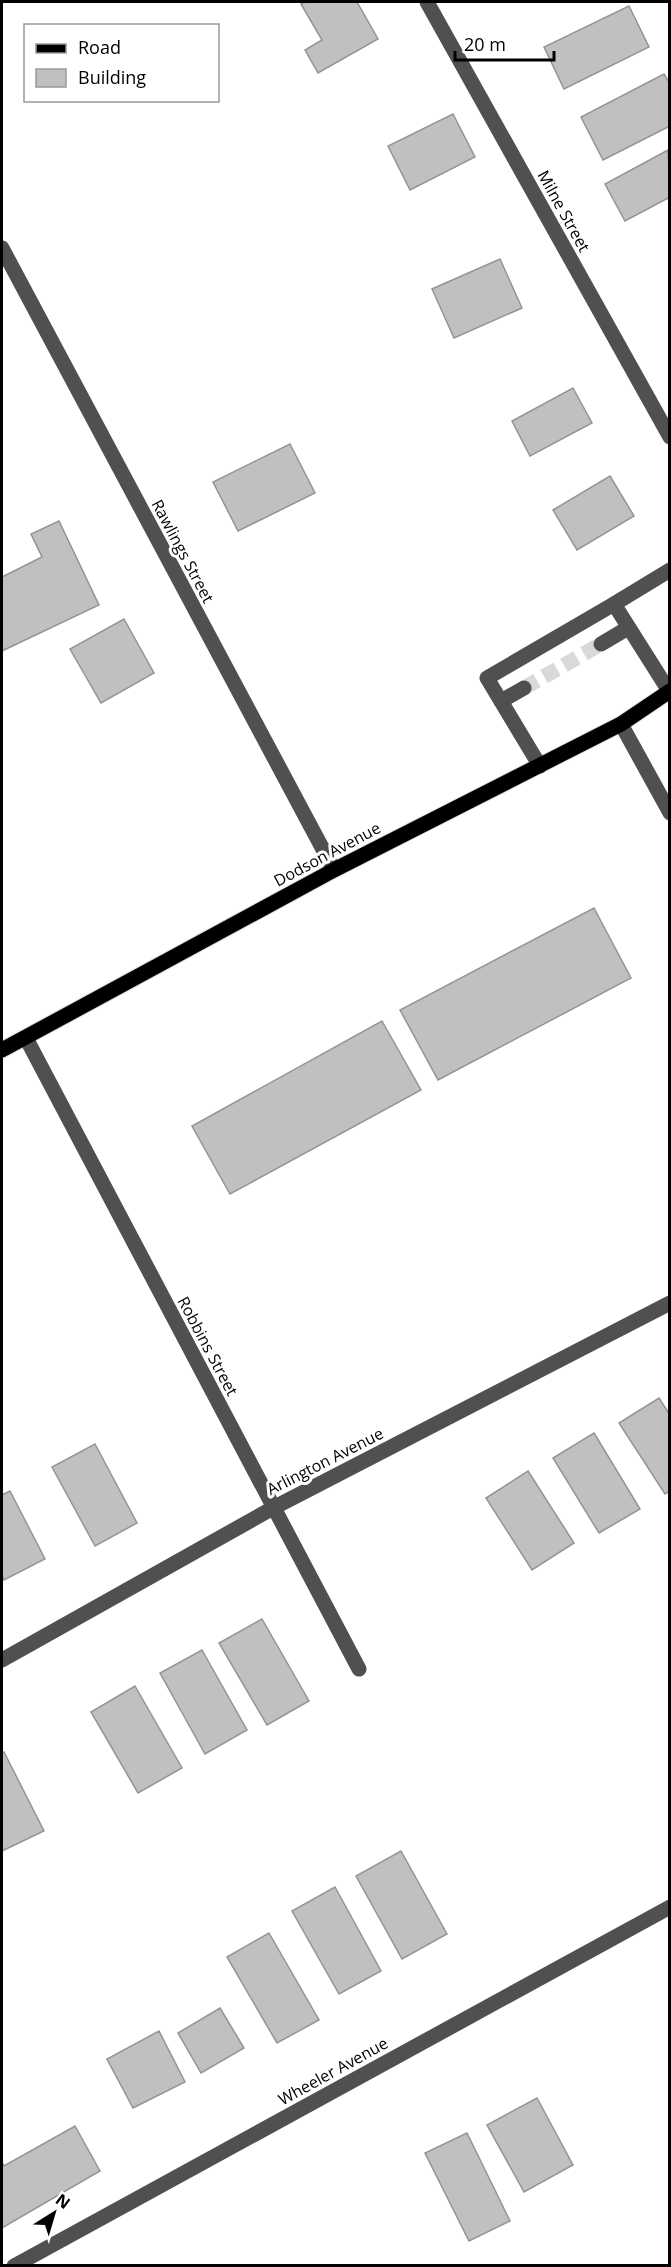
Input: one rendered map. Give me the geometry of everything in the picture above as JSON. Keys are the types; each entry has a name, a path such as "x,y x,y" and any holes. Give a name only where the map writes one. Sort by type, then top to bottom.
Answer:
{"main road":[{"name":"Dodson Avenue","path":"2,1050 333,870 621,724 669,691"}],"street":[{"name":"Milne Street","path":"427,2 669,437"},
{"name":"Rawlings Street","path":"2,248 333,870"},
{"path":"540,765 487,678 669,570"},
{"path":"614,604 669,691"},
{"path":"601,644 628,628"},
{"path":"501,701 524,688"},
{"path":"621,724 669,813"},
{"name":"Robbins Street","path":"26,1038 359,1669"},
{"name":"Arlington Avenue","path":"2,1660 273,1508 669,1303"},
{"name":"Wheeler Avenue","path":"14,2265 669,1907"}],"building":[{"path":"306,2 357,2 378,39 318,73 305,50 322,40 301,4"},
{"path":"629,6 649,47 564,89 544,47"},
{"path":"664,74 670,84 670,126 603,160 581,117"},
{"path":"453,114 475,157 410,190 388,146"},
{"path":"668,150 670,197 625,221 605,184"},
{"path":"500,259 522,308 454,338 432,289"},
{"path":"573,388 592,423 530,456 512,421"},
{"path":"290,444 315,493 238,531 213,482"},
{"path":"610,476 634,516 577,550 553,510"},
{"path":"59,521 99,605 2,651 2,577 42,557 31,534"},
{"path":"124,619 154,673 101,703 70,649"},
{"path":"594,908 631,978 438,1080 400,1010"},
{"path":"382,1021 421,1090 230,1194 192,1126"},
{"path":"659,1398 670,1415 670,1491 665,1494 619,1423"},
{"path":"594,1433 640,1509 599,1533 553,1458"},
{"path":"95,1444 137,1523 95,1546 52,1467"},
{"path":"528,1471 574,1543 532,1570 486,1498"},
{"path":"10,1491 45,1559 4,1580 2,1575 2,1495"},
{"path":"262,1619 309,1701 267,1725 219,1643"},
{"path":"202,1650 247,1730 205,1754 160,1673"},
{"path":"135,1686 182,1768 138,1793 91,1712"},
{"path":"4,1752 44,1831 2,1851 2,1753"},
{"path":"401,1851 447,1934 402,1959 356,1876"},
{"path":"335,1887 381,1971 339,1994 292,1911"},
{"path":"269,1933 319,2020 277,2043 227,1957"},
{"path":"220,2008 244,2048 201,2073 178,2033"},
{"path":"159,2031 185,2082 133,2108 107,2059"},
{"path":"537,2098 573,2165 524,2192 487,2125"},
{"path":"75,2126 100,2171 2,2228 2,2162 4,2166"},
{"path":"467,2133 510,2221 469,2241 425,2153"}],"tunnel":[{"path":"524,688 601,644"}]}
